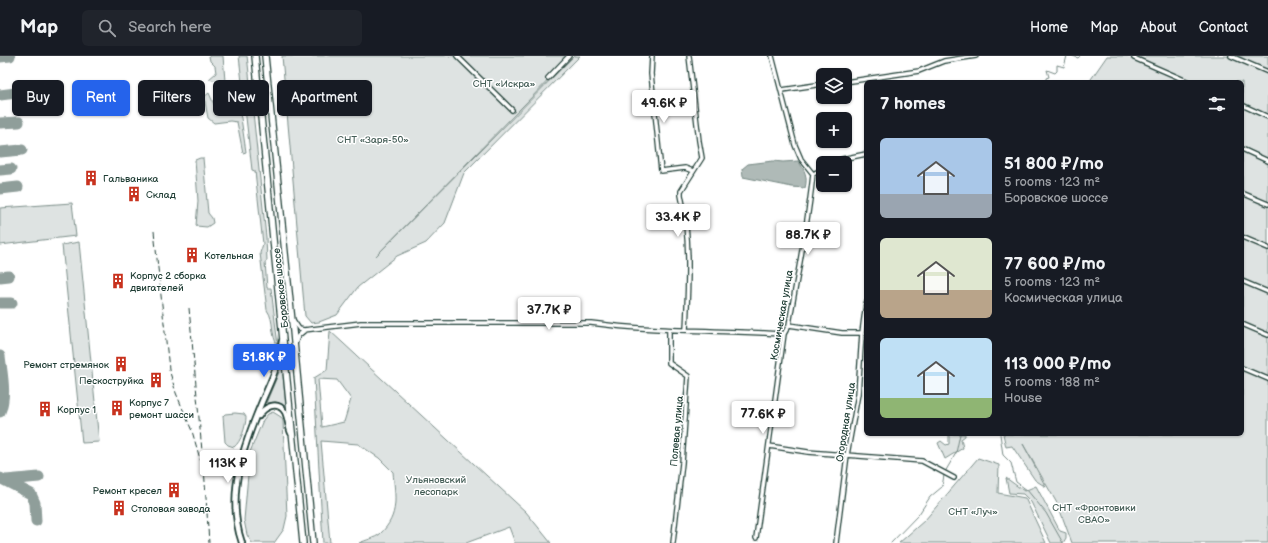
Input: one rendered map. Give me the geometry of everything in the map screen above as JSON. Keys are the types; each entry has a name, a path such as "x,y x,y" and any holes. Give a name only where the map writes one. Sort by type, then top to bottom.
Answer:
{"main road":[{"name":"Боровское шоссе","path":"255,56 303,543"},
{"name":"Боровское шоссе","path":"265,56 295,346 313,543"}],"street":[{"path":"457,56 512,110"},
{"path":"548,78 569,56"},
{"path":"652,56 651,74 661,171 685,168 693,171"},
{"path":"686,330 688,293 686,217 681,191 702,158 698,141 689,56"},
{"path":"772,56 795,145 801,159 813,174 816,172"},
{"path":"852,81 919,71 944,61 976,56"},
{"path":"1231,56 1268,72"},
{"path":"1134,58 1184,80"},
{"path":"782,90 816,85"},
{"path":"1244,106 1268,116"},
{"path":"1244,151 1268,161"},
{"path":"852,157 864,154"},
{"name":"Космическая улица","path":"756,538 770,446 784,334 789,325 800,254 808,219 813,174"},
{"path":"1244,194 1268,204"},
{"path":"1244,238 1268,248"},
{"path":"1244,282 1268,292"},
{"path":"292,318 299,328 306,330 361,323 591,323 669,331 730,331 784,334"},
{"name":"Огородная улица","path":"836,543 847,455 858,394 864,318"},
{"path":"789,325 842,333 862,333"},
{"path":"1244,325 1268,335"},
{"path":"242,543 236,517 236,489 242,454 277,368 283,330"},
{"path":"295,346 298,336 306,330"},
{"name":"Полевая улица","path":"669,331 669,363 688,376 682,463 673,543"},
{"path":"1244,369 1268,379"},
{"path":"252,428 263,410 270,406 277,406 285,413 294,440"},
{"path":"770,446 808,452 922,461 954,478"}],"green space":[{"path":"209,56 223,56 225,80 209,79 216,73 215,66 210,61"},
{"path":"239,56 247,56 250,80 242,80"},
{"name":"СНТ «Заря-50»","path":"282,56 572,56 375,257 574,56 580,56 464,173 445,223 426,243 397,256 358,287 337,315 319,322 311,323 305,316 287,116 372,116 372,80 284,80"},
{"name":"СНТ «Фронтовики СВАО»","path":"1107,56 1268,56 1268,543 1072,543 1058,505 1023,444 1046,487 1035,480 1012,446 1006,447 1003,436 1244,436 1244,80 1090,80"},
{"path":"209,93 213,102 213,116 240,116 246,152 243,153 237,122 230,121 214,123 208,118 205,96"},
{"path":"246,116 253,116 266,237 267,261 265,262 267,288 271,288 278,346 267,310 260,253 263,244 255,171 252,170"},
{"path":"203,158 208,213 212,218 213,223 207,227 196,226 198,201 195,160"},
{"path":"72,203 76,236 0,245 0,208"},
{"path":"79,242 99,442 82,443 62,245"},
{"name":"Ульяновский лесопарк","path":"330,331 526,512 551,543 515,543 509,527 466,543 359,543 380,534 391,520 395,505 393,472 379,458 358,444 321,441 330,543 323,543 314,378 327,370","holes":["318,379 337,380 351,399 344,422 322,427"]},
{"path":"282,365 286,407 276,402 266,403"},
{"path":"273,412 281,417 283,421 287,516 284,529 274,543 252,543 247,535 244,520 250,452 263,420 268,414"},
{"path":"225,414 244,414 246,417 243,434 237,445 234,447 225,442 223,416"},
{"path":"949,436 965,436 961,439 963,448 945,459 938,443 941,441 946,445 949,444"},
{"name":"СНТ «Луч»","path":"978,458 999,465 998,493 1025,498 1046,543 899,543 925,520"},
{"path":"1006,478 1024,491 1036,486 1060,531 1066,533 1066,538 1063,543 1051,543 1031,502 1023,494 1009,493"}],"shaded area":[{"path":"773,161 798,161 805,174 805,188 792,187 743,177 742,169 748,164"}],"waterway":[{"path":"1046,80 1046,78 1049,77 1047,70 1055,73 1057,71 1057,65 1064,67 1067,56"},
{"path":"1073,56 1078,58 1080,56"},
{"path":"945,472 956,453 960,436"},
{"path":"1000,436 1003,455 1011,463 1016,482 1027,490 1046,513 1063,543"},
{"path":"891,543 919,514 930,497 942,487 944,475"}],"taxiway":[{"path":"0,57 10,56"},
{"path":"0,95 12,94"},
{"path":"0,123 19,122"},
{"path":"0,152 22,150"},
{"path":"0,170 11,169"},
{"path":"0,189 18,187"},
{"path":"0,277 9,276"},
{"path":"0,303 12,303"},
{"path":"0,356 4,392 0,412"},
{"path":"6,480 39,477"},
{"path":"0,478 31,494 35,503 36,521"}],"railway":[{"path":"154,231 169,369 176,393 192,431 204,473"},
{"path":"189,308 202,451"},
{"path":"204,467 209,543"}],"place":[{"name":"Гальваника","path":"91,178"},
{"name":"Склад","path":"134,194"},
{"name":"Котельная","path":"192,255"},
{"name":"Корпус 2 сборка двигателей","path":"118,281"},
{"name":"Ремонт стремянок","path":"121,364"},
{"name":"Пескоструйка","path":"156,380"},
{"name":"Корпус 7 ремонт шасси","path":"117,408"},
{"name":"Корпус 1","path":"45,409"},
{"name":"Ремонт кресел","path":"174,490"},
{"name":"Столовая завода","path":"119,508"}],"park label":[{"name":"СНТ «Искра»","path":"504,83"}]}
